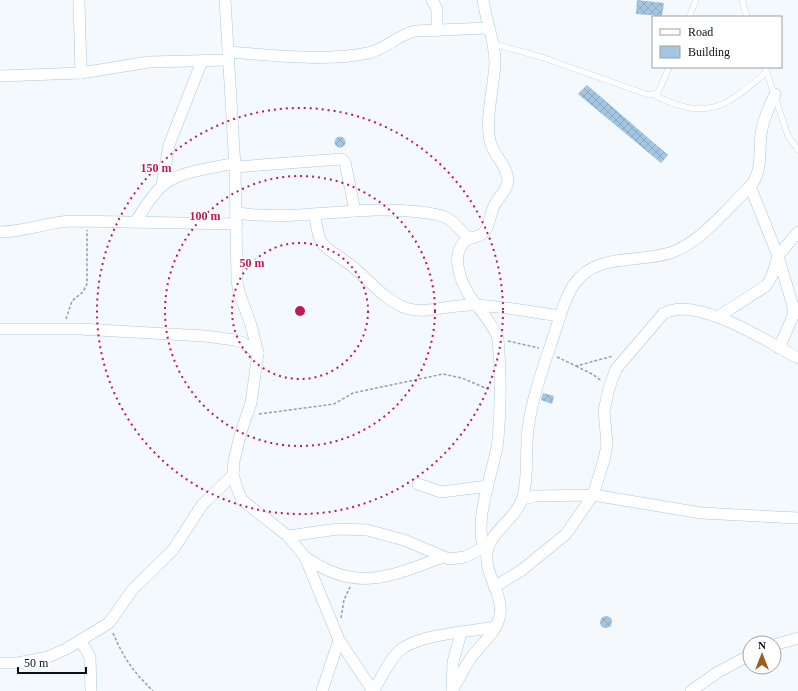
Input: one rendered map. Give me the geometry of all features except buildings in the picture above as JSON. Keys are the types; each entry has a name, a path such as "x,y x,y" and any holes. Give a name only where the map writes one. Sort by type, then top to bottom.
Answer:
{"street":[{"path":"80,0 81,72"},
{"path":"225,0 235,165 237,218 236,268 238,292 252,325 258,353 254,390 237,445 233,475 242,500 288,536 305,556 328,572 342,577 355,578 389,576 443,557"},
{"path":"432,0 437,9 437,31"},
{"path":"452,691 466,666 495,627 499,619 500,611 485,551 481,528 498,440 500,395 498,338 494,328 475,305 464,286 459,271 458,260 462,244 487,230 494,205 507,186 508,179 504,168 495,153 490,135 494,44 483,0"},
{"path":"0,76 81,72 150,62 202,61 228,56 308,56 369,53 382,49 404,33 415,31 489,28"},
{"path":"162,186 165,160 170,139 202,61"},
{"path":"288,536 338,529 367,530 404,540 443,557 457,558 485,551 492,538 514,515 522,499 526,475 528,430 532,404 560,316 573,286 581,275 602,263 654,257 671,252 692,243 710,228 756,178 759,166 762,127 775,94"},
{"path":"136,221 162,186 168,181 186,174 235,165 342,159 345,162 355,211"},
{"path":"750,186 778,256 793,306 792,316 779,348"},
{"path":"0,232 22,231 60,221 136,221 237,218 391,210 438,215 447,218 469,239"},
{"path":"315,215 318,238 322,244 354,268 393,301 404,307 420,310 475,305 560,316"},
{"path":"718,316 766,286 772,276 778,256 798,232"},
{"path":"494,587 522,570 566,534 575,524 593,496 604,460 607,444 604,411 609,388 616,369 658,319 670,309 681,308 718,316 798,358"},
{"path":"0,329 80,329 226,338 243,343 258,353"},
{"path":"0,664 48,657 109,623 133,589 173,550 202,506 233,475"},
{"path":"418,484 441,492 488,486"},
{"path":"522,499 536,496 593,496 701,513 798,518"},
{"path":"305,556 336,635 373,691 397,653 406,645 427,638 495,627"},
{"path":"452,691 453,662 461,633"},
{"path":"322,691 336,635"},
{"path":"782,643 798,638"},
{"path":"80,640 90,657 91,691"},
{"path":"690,691 718,672 742,659"}],"lane":[{"path":"689,16 696,0"},
{"path":"742,0 747,16"},
{"path":"494,44 541,57 641,94 654,95 668,102 685,107 704,109 720,106 735,99 766,70 788,136 798,150"},
{"path":"654,95 658,93 669,68"}],"path":[{"path":"80,329 66,320 72,301 83,292 87,284 87,221"},
{"path":"498,338 548,352 568,364 576,366 592,374 609,388"},
{"path":"576,366 630,351"},
{"path":"247,416 274,411 327,406 334,404 353,393 442,374 462,378 500,395"},
{"path":"336,635 342,616 344,600 355,578"},
{"path":"109,623 122,655 134,671 153,691"}]}
